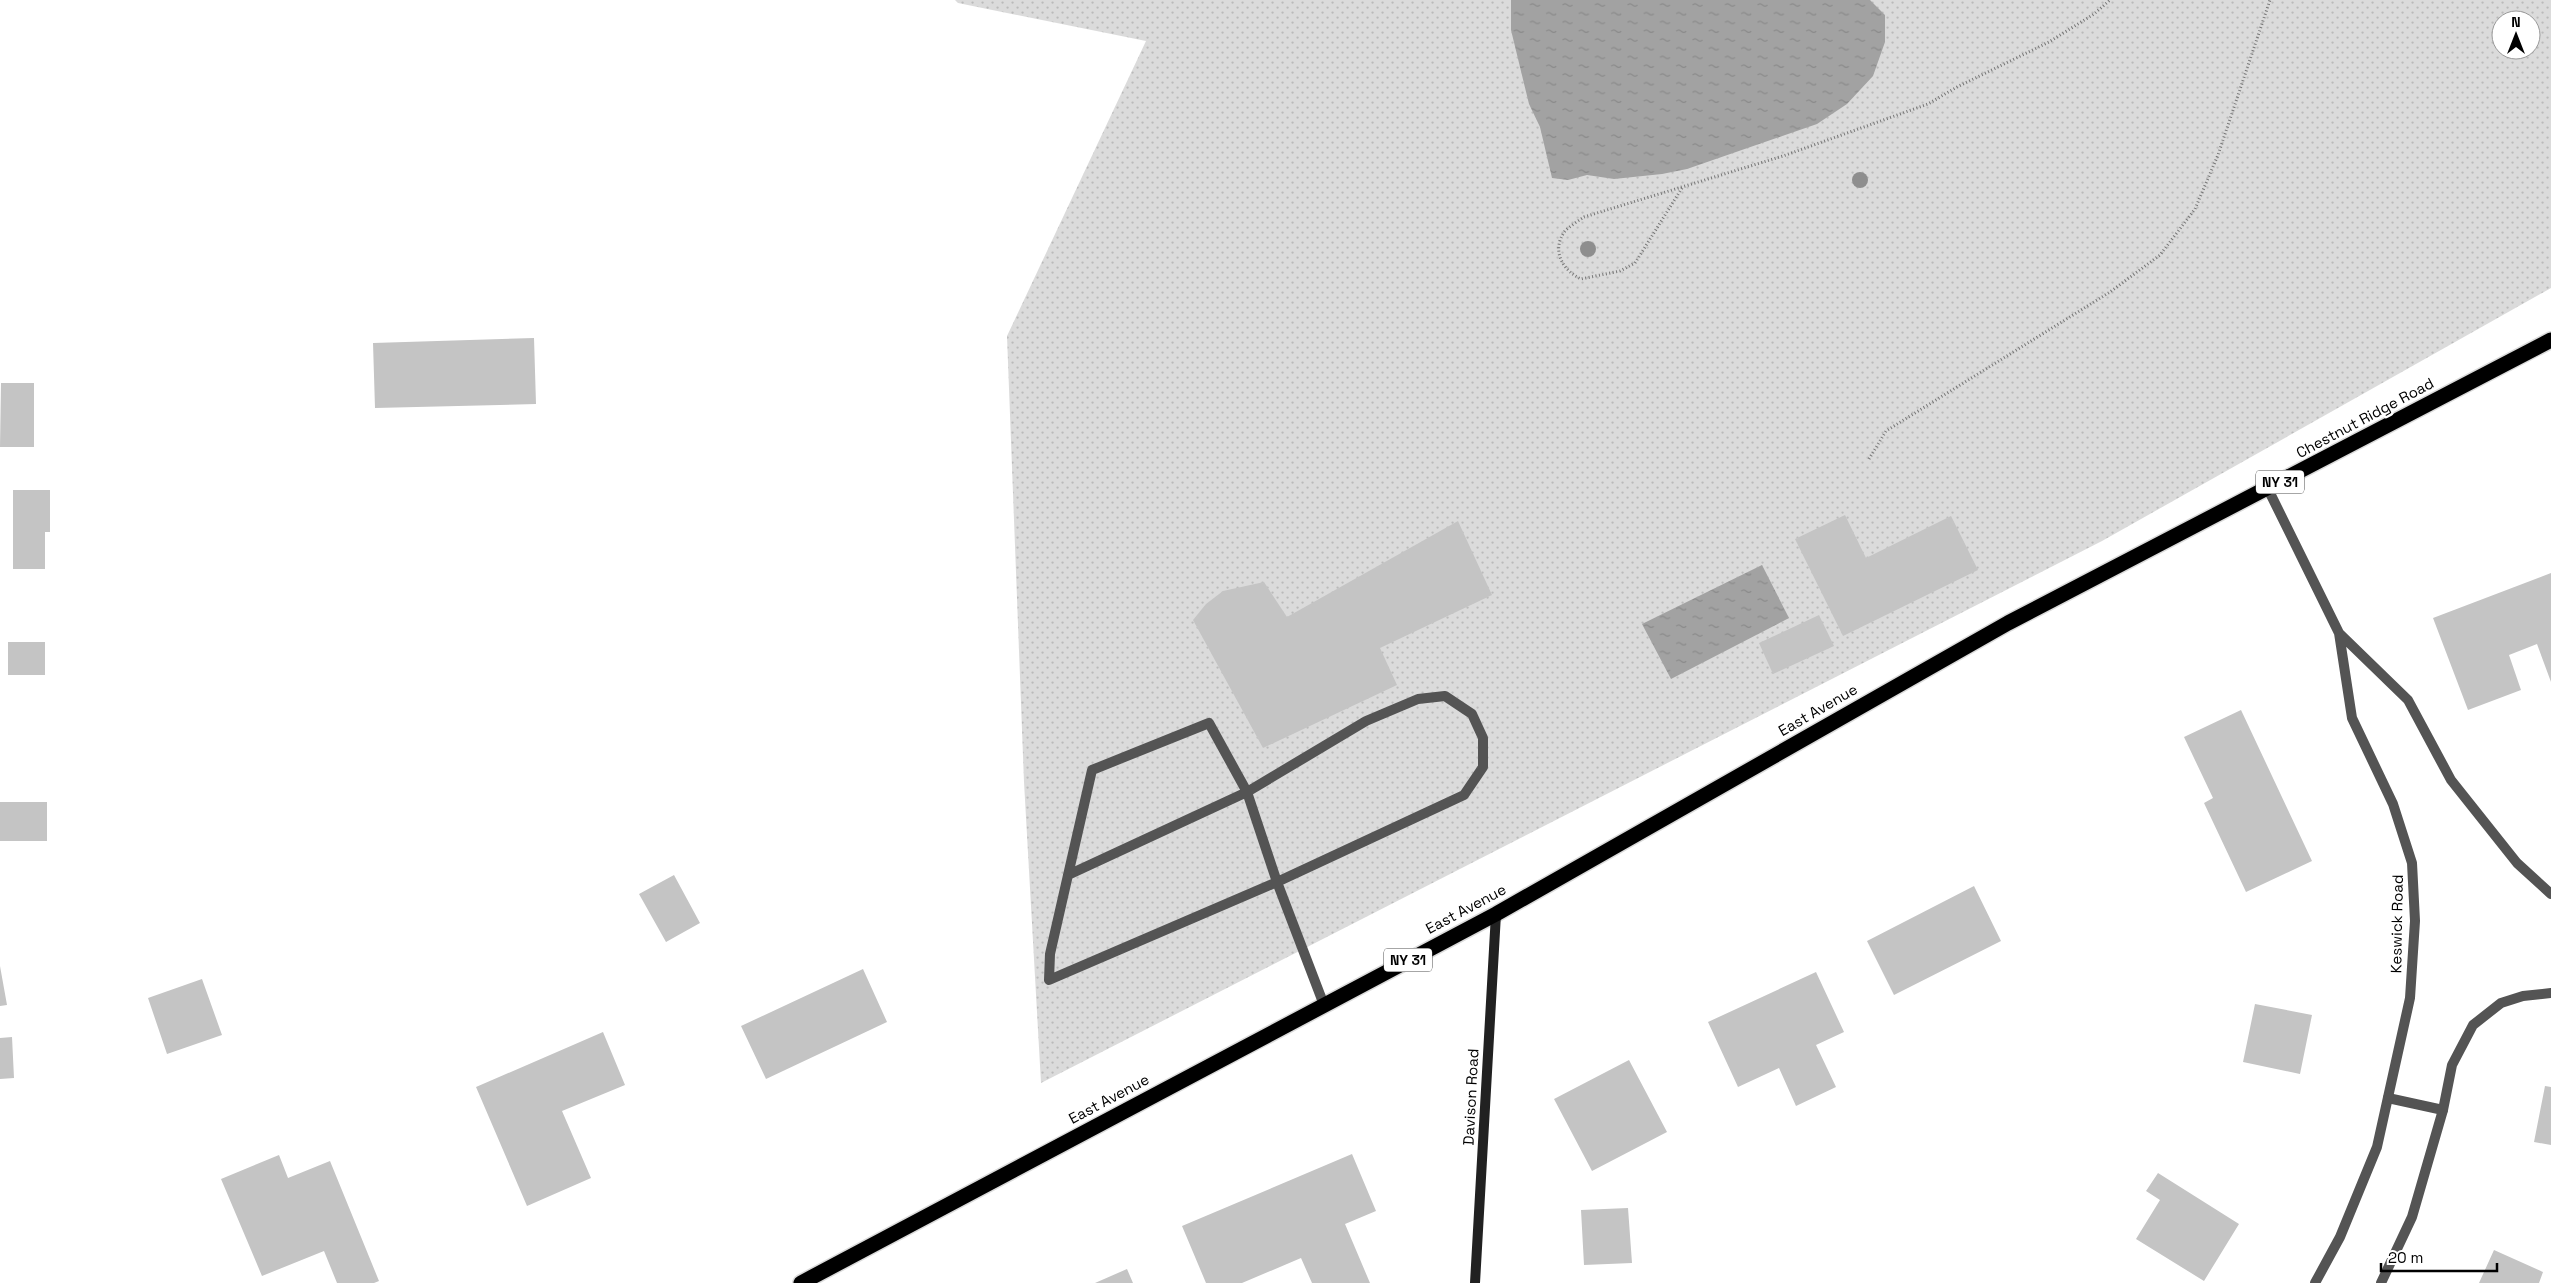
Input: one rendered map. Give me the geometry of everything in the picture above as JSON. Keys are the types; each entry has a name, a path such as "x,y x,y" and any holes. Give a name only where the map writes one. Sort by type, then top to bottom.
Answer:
{"highway":[{"name":"Chestnut Ridge Road","path":"2008,623 2551,340"},
{"name":"East Avenue","path":"801,1283 1496,914 2008,623"}],"street":[{"name":"Keswick Road","path":"2268,489 2339,633 2352,718 2393,804 2412,862 2415,922 2410,998 2377,1147 2340,1237 2315,1283"},
{"path":"2339,633 2408,700 2451,780 2517,862 2551,894"},
{"path":"1068,875 1247,792 1366,721 1418,699 1444,696 1472,714 1483,738 1483,767 1464,795 1277,882 1049,980 1050,954 1068,875 1092,770 1209,723 1247,792 1277,882 1324,1005"},
{"name":"Davison Road","path":"1475,1283 1496,914"},
{"path":"2380,1283 2412,1217 2443,1110 2452,1065 2473,1025 2501,1003 2523,996 2551,993"},
{"path":"2388,1098 2443,1110"}],"path":[{"path":"1682,188 1634,263 1620,271 1580,279 1567,270 1561,262 1558,252 1559,242 1566,230 1584,217 1783,156 1928,104 1957,87 2049,42 2094,14 2110,0"},
{"path":"1869,459 1886,431 2110,292 2160,255 2196,209 2218,155 2270,0"}],"shaded area":[{"path":"955,0 2551,0 2551,288 2102,541 1041,1083 1024,782 1007,336 1146,41 958,3"}],"water":[{"path":"1511,0 1870,0 1885,15 1885,42 1873,76 1847,104 1817,124 1687,169 1662,174 1614,179 1587,175 1568,180 1552,178 1540,127 1529,104 1511,30"},
{"path":"1762,565 1789,618 1671,679 1642,624"}],"building":[{"path":"534,338 536,404 375,408 373,343"},
{"path":"1,383 34,383 34,447 0,447"},
{"path":"13,490 50,490 50,532 45,532 45,569 13,569"},
{"path":"1845,515 1866,558 1951,516 1978,570 1843,636 1795,539"},
{"path":"1458,521 1492,595 1380,648 1397,685 1263,748 1193,620 1206,604 1223,591 1264,582 1287,617"},
{"path":"2551,573 2551,682 2537,644 2509,655 2521,690 2468,710 2433,618"},
{"path":"1819,615 1834,646 1773,674 1759,643"},
{"path":"8,642 45,642 45,675 8,675"},
{"path":"2241,710 2312,861 2246,892 2204,803 2213,798 2184,737"},
{"path":"0,802 47,802 47,841 0,841"},
{"path":"674,875 700,923 666,942 639,894"},
{"path":"1974,886 2001,941 1894,995 1867,941"},
{"path":"0,966 7,1005 0,1006"},
{"path":"863,969 887,1022 766,1079 741,1026"},
{"path":"1816,972 1844,1032 1816,1045 1836,1087 1796,1106 1779,1068 1738,1087 1708,1022"},
{"path":"202,979 222,1035 167,1054 148,998"},
{"path":"2255,1004 2312,1015 2300,1074 2243,1062"},
{"path":"603,1032 625,1085 562,1111 591,1178 527,1206 476,1087"},
{"path":"12,1037 14,1078 0,1079 0,1038"},
{"path":"1629,1060 1667,1132 1592,1171 1554,1099"},
{"path":"2545,1086 2551,1087 2551,1145 2534,1142"},
{"path":"1352,1154 1376,1211 1345,1224 1370,1283 1312,1283 1301,1258 1242,1283 1206,1283 1182,1226"},
{"path":"279,1155 288,1178 330,1161 379,1281 374,1283 337,1283 324,1251 262,1276 221,1179"},
{"path":"2158,1173 2239,1224 2204,1281 2136,1239 2160,1200 2146,1191"},
{"path":"1628,1208 1632,1263 1584,1265 1581,1210"},
{"path":"2494,1250 2543,1272 2539,1283 2479,1283"},
{"path":"1127,1269 1133,1283 1095,1283"}]}
